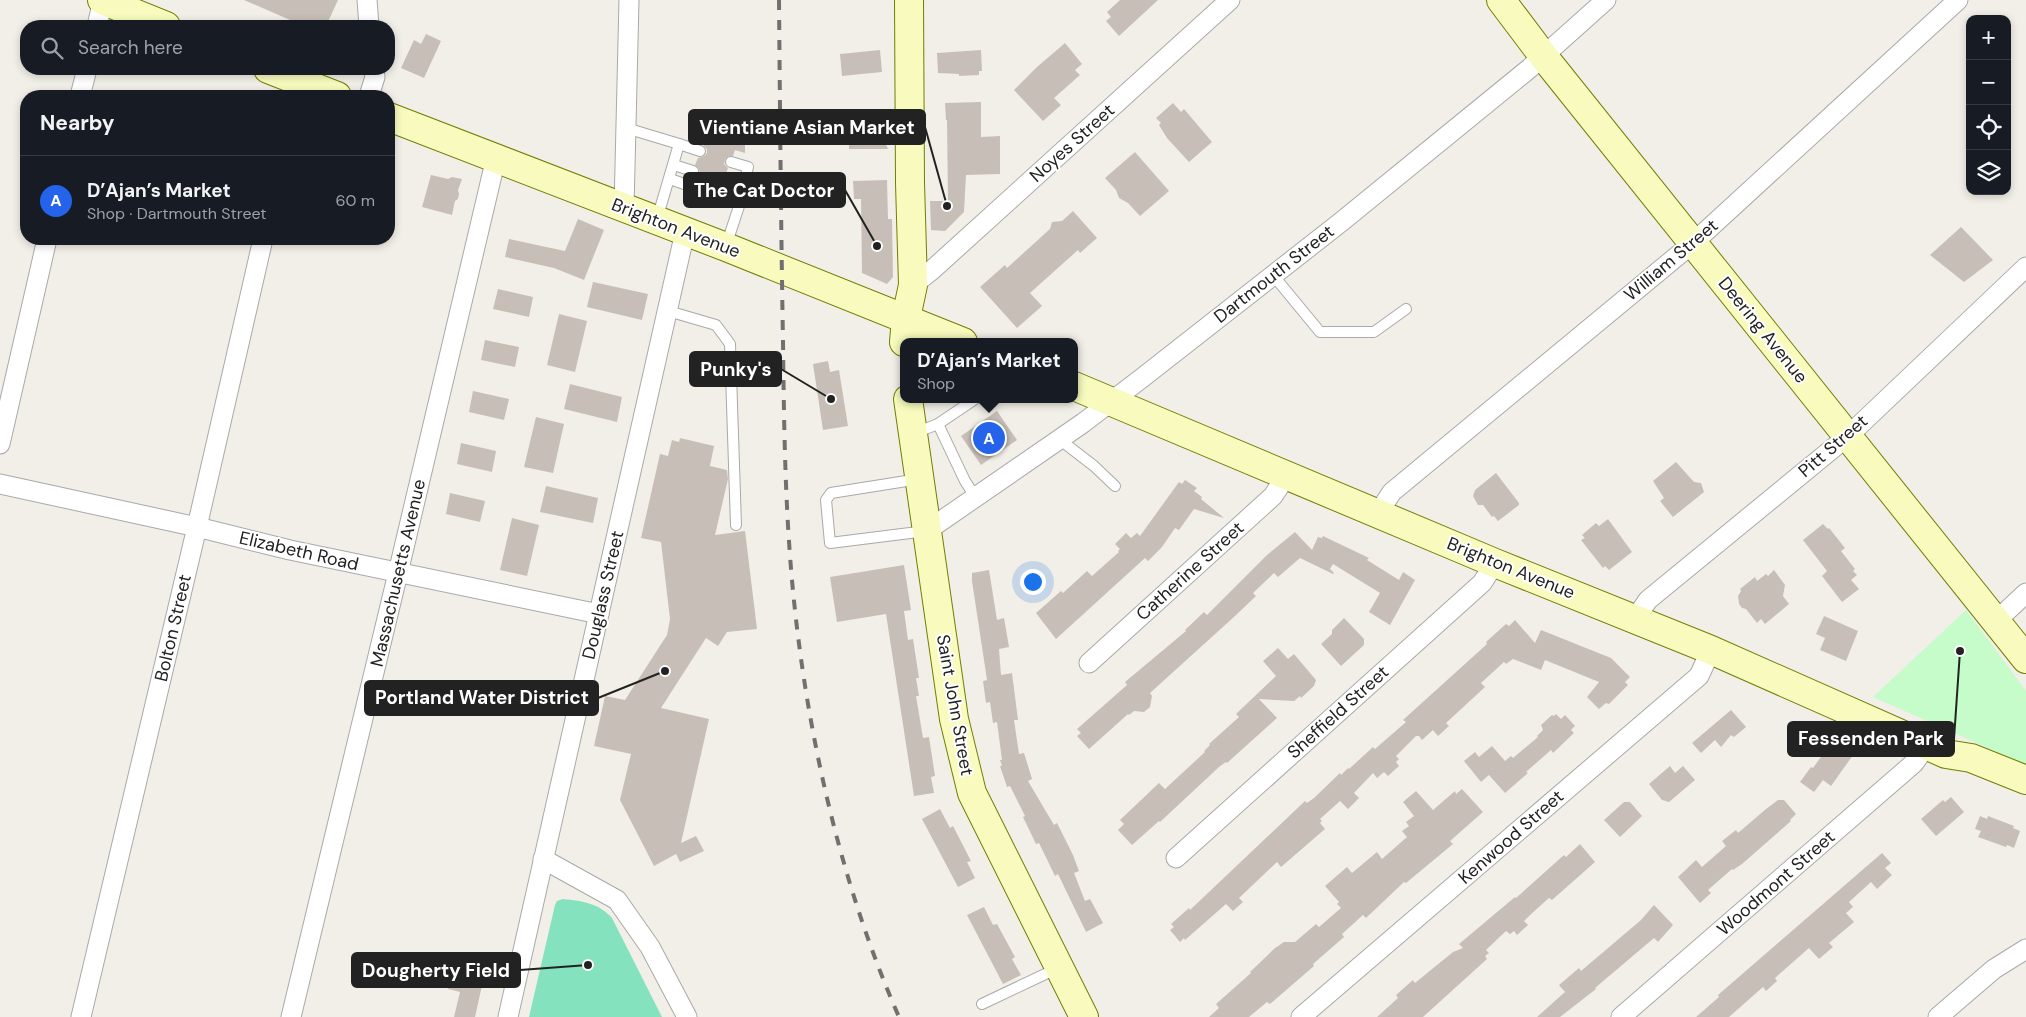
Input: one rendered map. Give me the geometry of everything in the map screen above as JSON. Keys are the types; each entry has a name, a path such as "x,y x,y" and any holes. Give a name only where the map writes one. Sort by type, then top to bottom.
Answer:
{"main road":[{"path":"102,0 151,20"},
{"path":"905,335 913,285 910,183 909,0"},
{"name":"Deering Avenue","path":"1501,0 1544,57 2026,660"},
{"path":"277,75 297,89"},
{"name":"Brighton Avenue","path":"395,119 726,247 905,335 930,338"},
{"name":"Brighton Avenue","path":"1078,388 1710,650 1937,749 1971,758 2026,780"},
{"name":"Saint John Street","path":"910,403 926,429 920,479 954,719 972,794 1084,1017"},
{"name":"Brighton Avenue","path":"1937,749 1964,769 2026,795"}],"street":[{"path":"98,20 102,0"},
{"path":"367,0 369,20"},
{"path":"624,208 629,0"},
{"name":"Noyes Street","path":"913,285 932,270 1230,0"},
{"name":"Dartmouth Street","path":"928,530 1059,439 1273,275 1544,57 1606,0"},
{"name":"William Street","path":"1378,513 1392,492 1693,243 1958,0"},
{"path":"82,90 85,75"},
{"path":"371,90 375,75"},
{"name":"Massachusetts Avenue","path":"291,1017 496,158"},
{"name":"Douglass Street","path":"508,1017 685,232"},
{"path":"0,444 47,245"},
{"name":"Bolton Street","path":"81,1017 262,245"},
{"name":"Pitt Street","path":"1636,619 1648,600 1848,436 2026,267"},
{"name":"Catherine Street","path":"1089,663 1273,496 1287,475"},
{"name":"Elizabeth Road","path":"0,484 197,527 290,550 599,614"},
{"name":"Sheffield Street","path":"1176,858 1482,583 1495,562"},
{"path":"1995,622 2026,593"},
{"name":"Kenwood Street","path":"1301,1017 1699,676 1710,650"},
{"name":"Woodmont Street","path":"1621,1017 1917,760 1937,749"},
{"path":"544,859 618,900 650,947 687,1017"},
{"path":"1938,1017 1994,969 2026,949"}],"lane":[{"path":"626,128 700,151"},
{"path":"657,221 679,144"},
{"path":"726,247 740,203 748,167 731,162"},
{"path":"674,165 693,170"},
{"path":"670,179 687,185"},
{"path":"724,180 744,186"},
{"path":"718,196 740,203"},
{"path":"1273,275 1320,332 1374,332 1406,309"},
{"path":"668,312 716,325 730,344 736,525"},
{"path":"968,403 926,429 976,498"},
{"path":"1059,439 1094,466 1115,486"},
{"path":"920,479 831,493 826,500 830,543 928,530"},
{"path":"982,1004 1059,968"}],"green space":[{"path":"1966,610 2026,691 2026,765 1873,697"},
{"path":"563,899 596,906 612,918 662,1017 529,1017 555,905 557,901"}],"building":[{"path":"244,0 338,0 329,20 290,20"},
{"path":"1120,0 1158,0 1119,36 1106,21 1111,17 1107,12"},
{"path":"426,34 441,41 424,78 401,68 414,40 421,44"},
{"path":"1065,43 1082,64 1075,70 1080,75 1054,98 1061,105 1043,121 1014,90"},
{"path":"880,50 882,72 842,76 840,54"},
{"path":"981,50 982,71 979,71 979,75 959,76 959,74 938,73 937,53"},
{"path":"981,102 981,137 1000,136 1000,174 966,175 964,212 945,231 931,230 930,201 948,201 945,103"},
{"path":"1173,103 1181,112 1184,109 1212,142 1189,162 1167,138 1159,125 1161,123 1156,118"},
{"path":"695,122 754,122 754,136 745,136 745,153 735,150 733,156 729,156 725,160 724,164 728,168 726,174 722,173 718,178 717,182 721,186 720,189 716,189 712,193 711,198 714,201 688,192 694,187 690,177 695,178 700,173 695,165 698,158 707,153 707,149 703,145 705,138 695,134"},
{"path":"883,127 883,137 888,149 849,149 849,128"},
{"path":"1135,152 1169,191 1140,216 1128,203 1119,198 1116,190 1105,178"},
{"path":"431,175 448,179 452,177 462,179 452,215 422,207"},
{"path":"887,180 888,219 892,219 893,277 887,284 862,273 861,199 854,199 853,181"},
{"path":"1073,211 1097,238 1080,253 1078,250 1030,293 1042,306 1017,328 980,287 1005,265 1007,268 1050,229 1052,222 1062,221"},
{"path":"578,219 604,230 584,280 554,268 505,257 509,239 565,251"},
{"path":"1961,227 1993,260 1964,282 1930,255"},
{"path":"593,282 648,294 642,320 587,307"},
{"path":"498,289 533,297 529,317 493,309"},
{"path":"559,314 587,321 575,372 547,365"},
{"path":"485,340 519,347 515,367 481,360"},
{"path":"828,361 830,372 839,370 848,426 823,430 813,364"},
{"path":"570,384 622,397 617,422 564,409"},
{"path":"473,391 509,399 504,420 469,412"},
{"path":"997,411 1017,440 981,465 961,436"},
{"path":"536,417 564,424 553,473 524,467"},
{"path":"680,438 714,446 710,466 727,470 728,479 715,535 745,531 757,629 727,632 718,646 706,638 661,708 709,719 681,843 696,836 704,851 680,862 676,854 654,866 620,800 631,754 594,746 605,696 625,700 667,635 670,619 661,542 641,538 660,454 668,456 672,440 679,442"},
{"path":"461,443 496,451 492,472 457,464"},
{"path":"1676,462 1694,482 1701,483 1704,492 1673,517 1660,501 1664,498 1653,481"},
{"path":"1496,473 1519,503 1519,505 1498,521 1494,516 1492,517 1483,505 1478,505 1473,496 1475,490"},
{"path":"1185,480 1197,488 1194,491 1202,497 1201,499 1224,518 1194,509 1179,530 1175,528 1162,547 1148,561 1145,558 1056,639 1036,613 1061,591 1063,593 1087,571 1092,576 1119,552 1120,549 1115,544 1126,533 1131,538 1137,533 1140,536 1179,482 1182,484"},
{"path":"546,486 598,498 593,523 540,512"},
{"path":"450,493 485,501 480,522 446,514"},
{"path":"512,518 539,525 527,576 500,570"},
{"path":"1608,519 1632,552 1609,570 1605,566 1603,568 1581,540 1585,538 1582,535 1596,523 1599,526"},
{"path":"1823,524 1829,528 1845,548 1841,551 1855,569 1853,571 1857,575 1851,580 1859,589 1842,602 1822,576 1827,571 1803,540"},
{"path":"1295,532 1312,550 1318,537 1322,538 1323,536 1369,558 1367,560 1399,580 1403,572 1415,580 1390,625 1369,612 1380,593 1333,564 1330,569 1333,574 1300,558 1278,577 1274,573 1253,593 1256,596 1150,693 1152,696 1150,707 1144,712 1134,711 1128,714 1089,749 1077,736 1081,733 1077,729 1127,685 1125,682 1186,631 1204,612 1207,615 1267,555"},
{"path":"904,565 911,610 904,611 908,640 913,639 919,678 916,678 919,696 916,696 923,738 929,737 935,776 931,777 934,793 914,796 886,614 837,622 830,577"},
{"path":"989,570 997,620 1004,618 1009,647 999,649 1001,675 1012,673 1018,720 1014,720 1019,754 1024,753 1032,779 1028,781 1054,825 1057,823 1073,855 1079,871 1074,873 1085,901 1090,899 1103,923 1086,932 1058,874 1055,876 1039,843 1036,844 1010,786 1007,787 1000,766 1002,766 1000,760 1002,760 997,722 993,723 990,702 986,703 983,681 987,680 972,581 972,573"},
{"path":"1774,570 1785,585 1783,596 1789,604 1765,624 1761,619 1757,623 1746,609 1742,608 1739,604 1738,596 1741,591 1740,589 1755,577 1757,581 1766,574 1768,576"},
{"path":"1824,616 1858,631 1846,661 1820,650 1825,638 1816,634"},
{"path":"1344,618 1364,639 1364,645 1341,666 1321,644 1332,634 1332,630"},
{"path":"1515,620 1535,643 1541,630 1611,658 1630,677 1625,682 1628,685 1609,704 1606,703 1599,709 1587,697 1599,682 1545,660 1541,670 1513,659 1506,664 1504,662 1481,683 1485,687 1446,723 1449,726 1438,736 1433,730 1422,740 1419,736 1416,736 1396,756 1399,759 1396,762 1399,766 1388,776 1384,772 1377,778 1373,773 1354,793 1359,798 1348,809 1340,801 1320,819 1322,821 1320,823 1325,829 1281,867 1277,862 1239,898 1243,902 1233,911 1226,904 1185,940 1184,938 1180,942 1170,930 1174,927 1171,924 1189,908 1190,910 1305,801 1307,803 1314,798 1340,773 1341,775 1349,769 1373,747 1375,749 1406,722 1403,720 1487,644 1486,642 1506,624 1509,626"},
{"path":"1278,648 1288,659 1294,654 1316,680 1314,686 1301,698 1300,696 1294,701 1259,699 1277,718 1132,845 1118,830 1124,824 1120,820 1159,783 1165,789 1205,752 1209,744 1239,717 1236,714 1276,676 1263,661"},
{"path":"1731,710 1746,727 1734,737 1731,735 1721,747 1715,740 1701,753 1692,743"},
{"path":"1556,714 1561,719 1565,715 1575,726 1571,730 1574,733 1553,753 1551,750 1505,793 1489,775 1481,782 1464,761 1475,752 1479,757 1492,746 1505,761 1511,756 1513,758 1538,737 1543,730 1541,725 1552,715"},
{"path":"1840,746 1853,755 1831,786 1823,780 1814,792 1800,782 1828,747 1836,752"},
{"path":"1670,766 1675,773 1683,766 1695,780 1669,802 1662,800 1649,784"},
{"path":"1462,789 1483,812 1450,841 1453,844 1406,883 1404,882 1366,918 1363,915 1342,934 1344,937 1313,964 1314,966 1270,1004 1267,1002 1249,1017 1209,1017 1219,1008 1216,1004 1251,973 1275,948 1284,942 1295,942 1316,924 1319,927 1341,908 1337,904 1339,902 1325,886 1347,867 1352,873 1377,852 1382,859 1407,837 1402,831 1409,826 1406,822 1414,816 1403,802 1416,791 1433,810 1455,791 1456,794"},
{"path":"1951,797 1964,812 1936,836 1921,819 1943,800 1945,802"},
{"path":"1778,800 1784,800 1796,814 1791,821 1742,864 1732,869 1708,890 1711,893 1700,903 1678,877 1696,860 1702,867 1726,846 1722,841 1736,830 1738,833"},
{"path":"1624,802 1630,802 1642,816 1620,837 1604,820"},
{"path":"940,809 950,828 953,826 971,861 967,862 975,878 958,887 922,819"},
{"path":"1980,816 1987,819 1988,816 2014,826 2013,828 2020,831 2014,848 1978,837 1981,831 1975,829"},
{"path":"1580,844 1595,862 1552,900 1549,898 1530,915 1524,921 1528,925 1517,935 1514,931 1510,934 1506,931 1486,950 1489,953 1485,956 1487,959 1423,1017 1377,1017 1398,998 1396,995 1413,980 1415,983 1453,952 1463,948 1459,944 1516,898 1564,855 1566,857"},
{"path":"1882,853 1891,863 1885,868 1892,875 1877,889 1871,882 1849,902 1853,907 1846,913 1854,922 1829,943 1833,947 1819,959 1809,948 1775,978 1777,981 1766,991 1763,987 1729,1017 1696,1017 1719,997 1718,995"},
{"path":"1654,905 1673,925 1658,942 1654,938 1596,989 1560,1017 1537,1017 1565,992 1559,985 1579,968 1581,971 1641,920"},
{"path":"984,907 993,925 997,924 1015,957 1012,959 1021,975 1003,984 967,915"},
{"path":"454,956 487,963 475,1017 454,1017 460,992 448,989"}],"railway":[{"path":"779,0 785,466 790,560 799,645 817,754 844,862 878,967 899,1017"}],"place":[{"name":"Vientiane Asian Market","path":"947,206"},
{"name":"The Cat Doctor","path":"877,246"},
{"name":"Punky's","path":"831,399"},
{"name":"D’Ajan’s Market","path":"989,438"},
{"name":"Fessenden Park","path":"1960,651"},
{"name":"Portland Water District","path":"665,671"},
{"name":"Dougherty Field","path":"588,965"}]}
